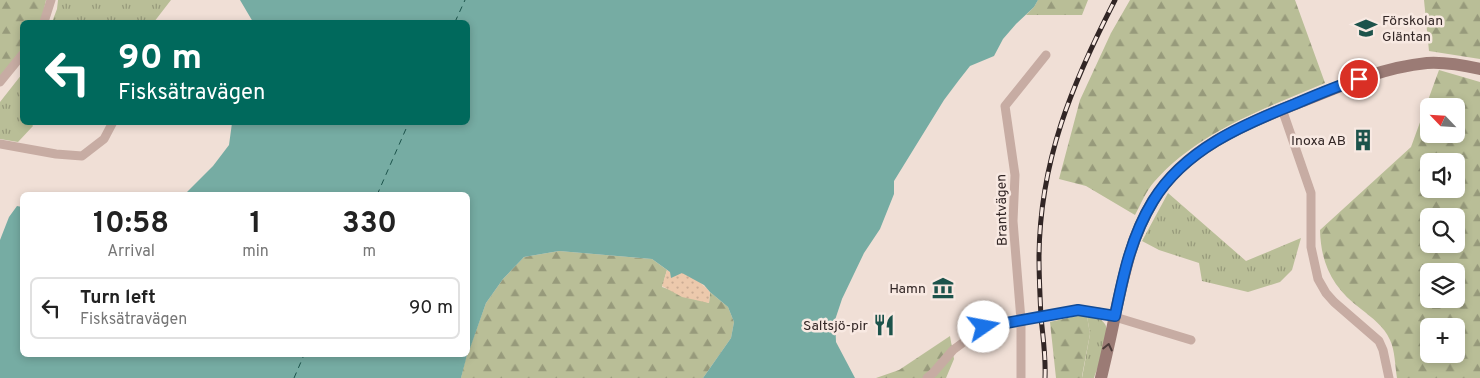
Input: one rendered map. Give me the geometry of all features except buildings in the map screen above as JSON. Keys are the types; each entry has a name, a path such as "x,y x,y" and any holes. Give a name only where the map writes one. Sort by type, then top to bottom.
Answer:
{"street":[{"path":"45,20 50,0"},
{"name":"Brantvägen","path":"1021,378 1020,320 1013,221 1015,175 1005,106 1046,55"},
{"path":"0,82 20,57"},
{"path":"1101,378 1129,252 1142,221 1160,190 1175,173 1207,146 1240,127 1282,109 1346,83 1402,66 1439,63 1464,65 1480,69"},
{"path":"1282,109 1311,193 1312,247 1318,279 1334,302 1379,341 1383,350 1389,378"},
{"path":"0,144 56,154 82,156 104,140 112,125"},
{"path":"927,378 953,350 984,327 1078,310 1115,316 1191,340"}],"green space":[{"path":"0,0 46,0 41,20 20,20 20,51 0,76"},
{"path":"58,0 171,0 156,20 53,20"},
{"path":"1038,0 1088,0 1082,15 1026,15"},
{"path":"1130,0 1295,0 1325,83 1256,112 1212,135 1191,149 1154,182 1135,215 1086,186 1059,179 1080,100 1111,33"},
{"path":"1424,0 1480,0 1480,59 1429,51"},
{"path":"1439,70 1480,82 1480,378 1397,378 1393,348 1387,335 1377,323 1343,293 1330,275 1323,254 1320,230 1411,147 1420,122 1420,143 1465,143 1465,98 1429,98"},
{"path":"20,77 20,125 33,126 18,142 0,139 0,102"},
{"path":"1168,193 1246,261 1301,238 1292,270 1280,282 1248,292 1202,281 1199,263 1159,250 1142,241"},
{"path":"559,251 652,259 667,270 662,287 709,303 710,292 728,307 734,322 731,338 703,378 461,378 466,357 470,357 470,347 486,303 503,279 524,257"},
{"path":"1076,316 1087,316 1090,334 1082,378 1056,378 1050,322"},
{"path":"1087,316 1101,320 1105,324 1106,329 1103,350 1094,378 1082,378 1090,334"},
{"path":"950,336 954,359 946,378 876,378 899,370"}],"sand":[{"path":"667,270 683,273 701,284 710,292 709,303 682,297 662,286"}],"water":[{"path":"240,0 1038,0 1034,7 1003,39 994,56 970,66 944,100 894,181 894,194 880,229 864,253 842,299 835,320 836,342 855,378 703,378 731,338 734,322 728,307 704,285 682,273 671,278 670,272 652,259 559,251 524,257 503,279 486,303 470,348 470,192 187,192 213,166 229,145 232,125 470,125 470,20 252,20"},
{"path":"17,206 20,207 20,357 466,357 461,378 0,378 0,240 9,217"}],"ferry route":[{"path":"456,20 465,0"},
{"path":"378,192 408,125"},
{"path":"294,378 303,357"}],"railway":[{"path":"1045,378 1039,256 1045,187 1052,155 1072,93 1099,31 1115,0"}],"place":[{"name":"Förskolan Gläntan","path":"1366,28"},
{"name":"Inoxa AB","path":"1363,140"},
{"name":"Hamn","path":"943,288"},
{"name":"Saltsjö-pir","path":"884,325"}],"route":[{"path":"984,327 1041,315 1078,310 1115,316 1129,252 1134,239 1152,202 1175,173 1207,146 1240,127 1359,79"}]}
